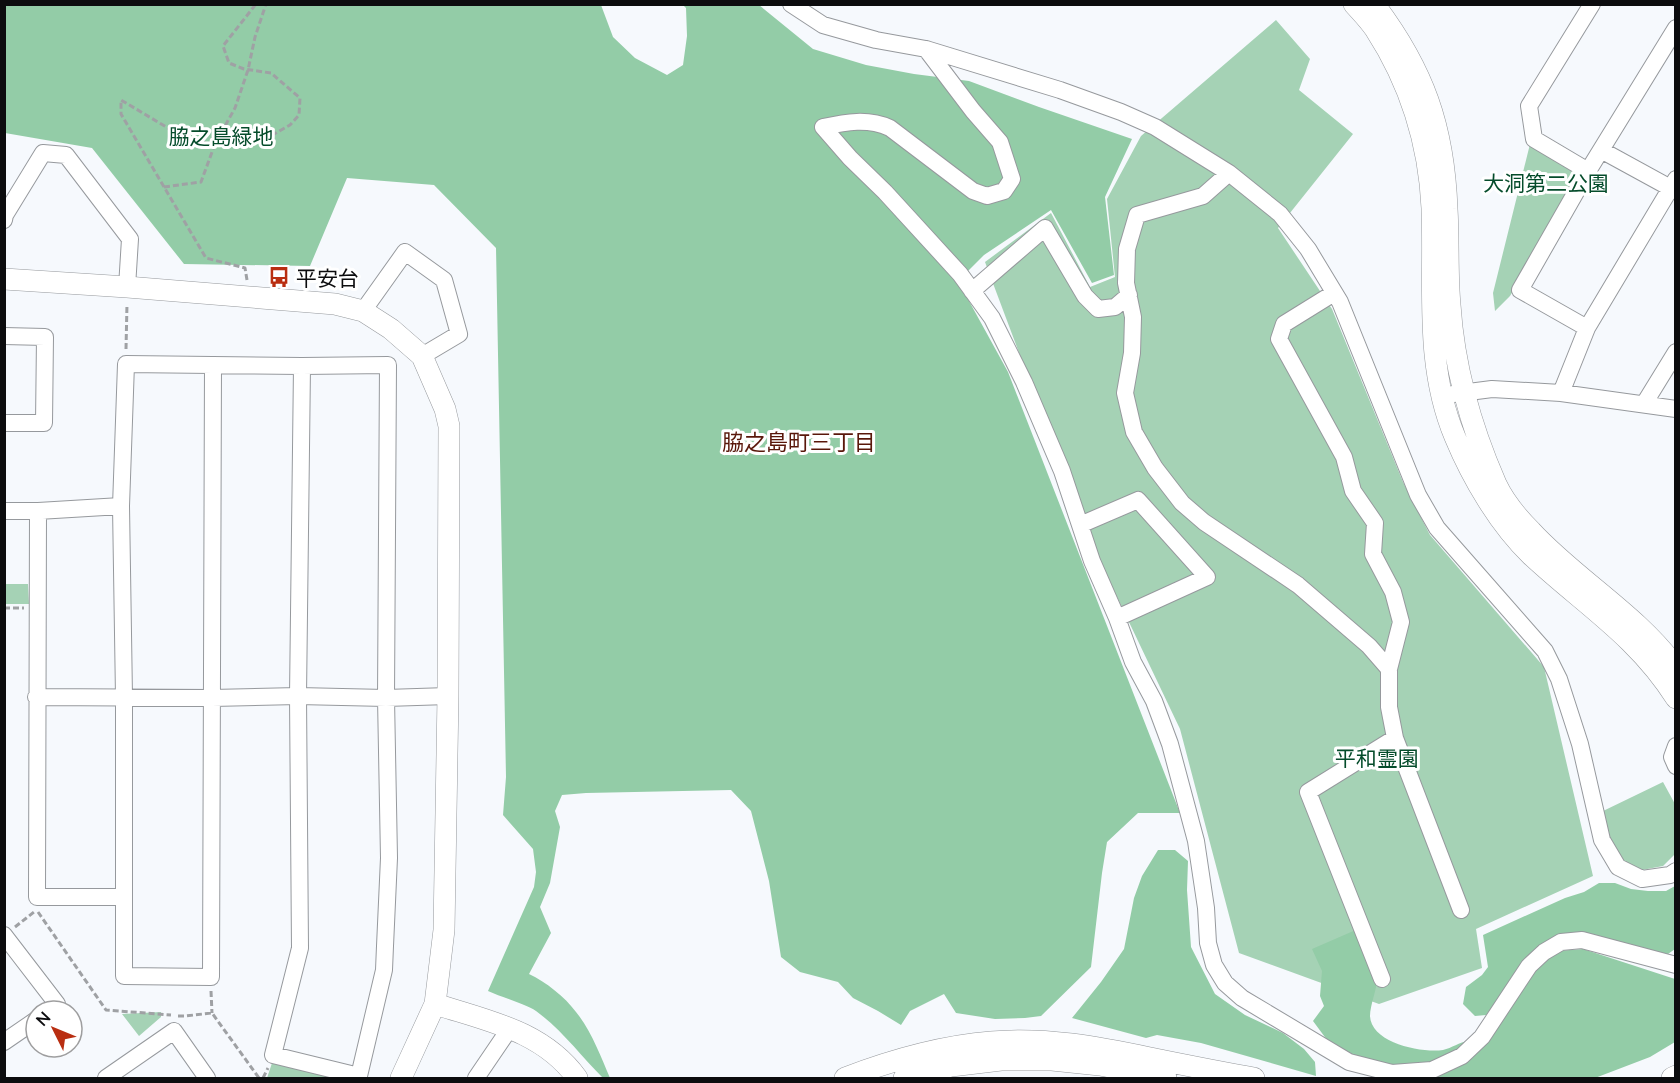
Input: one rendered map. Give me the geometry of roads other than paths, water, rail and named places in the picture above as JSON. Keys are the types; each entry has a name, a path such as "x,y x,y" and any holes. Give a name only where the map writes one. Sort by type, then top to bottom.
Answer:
{"street":[{"path":"791,4 823,25 876,40 926,50 1060,90 1121,112 1155,127 1229,173 1280,214 1308,249 1340,302 1418,495 1437,528 1545,651 1559,679 1580,744 1602,840 1618,867 1642,879 1670,875 1676,871"},
{"path":"1354,4 1374,27 1395,64 1411,98 1423,136 1432,208 1431,304 1434,351 1441,395 1455,437 1479,486 1500,518 1530,554 1619,630 1648,661 1676,698"},
{"path":"1374,4 1392,28 1413,65 1429,99 1439,136 1448,208 1450,305 1463,393 1497,486 1519,518 1550,552 1636,624 1676,668"},
{"path":"1588,171 1534,139 1529,106 1592,4"},
{"path":"1587,328 1520,290 1588,171 1676,28"},
{"path":"926,50 1000,142 1012,179 1004,191 987,196 973,190 890,128 879,123 848,122 823,127 960,273 992,318 1024,382 1062,471 1092,561 1133,662 1154,701 1170,744 1196,841 1206,908 1208,943 1214,965 1225,983 1242,998 1349,1062 1392,1073 1432,1070 1462,1056 1482,1037 1528,966 1544,952 1561,942 1582,940 1676,965"},
{"path":"1561,393 1587,328 1674,186 1601,150"},
{"path":"4,220 5,214 43,153 66,155 130,239 127,287"},
{"path":"1229,173 1203,196 1137,215 1127,249 1126,283 1133,317 1132,353 1125,393 1134,432 1155,468 1182,503 1204,522 1298,585 1370,646 1389,669"},
{"path":"972,291 1045,228 1085,296 1098,309 1115,307 1129,295"},
{"path":"363,311 405,252 444,280 459,334 422,356"},
{"path":"4,279 335,304 363,311 391,328 422,356 442,401 449,426 444,930 435,1004 400,1078"},
{"path":"1334,292 1284,324 1279,339 1344,457 1353,491 1375,523 1373,554 1393,591 1401,622 1389,669 1389,707 1395,738 1461,910"},
{"path":"4,336 45,336 44,423 4,423"},
{"path":"1644,404 1676,352"},
{"path":"213,366 211,977 124,976 121,506 126,364 388,365 386,698 389,858 384,970 359,1076 273,1055 300,948 298,696 302,366"},
{"path":"1441,395 1492,389 1561,393 1676,409"},
{"path":"1080,525 1138,500 1207,577 1117,618"},
{"path":"4,511 121,506"},
{"path":"38,511 37,897 124,897"},
{"path":"36,697 386,698 448,696"},
{"path":"1382,979 1308,792 1395,738"},
{"path":"1676,746 1672,758 1676,766"},
{"path":"5,935 53,999"},
{"path":"435,1004 510,1028 543,1046 566,1064 577,1078"},
{"path":"4,1042 24,1028"},
{"path":"476,1078 510,1028"},
{"path":"106,1078 174,1031 207,1078"},
{"path":"845,1078 909,1056 992,1041 1090,1046 1254,1078"},
{"path":"904,1078 951,1066 1001,1060 1041,1060 1100,1065 1166,1078"},
{"path":"1672,1078 1676,1076"}],"place":[{"name":"平安台","path":"279,277"}],"district":[{"name":"脇之島町三丁目","path":"799,441"}],"park label":[{"name":"脇之島緑地","path":"221,135"},
{"name":"大洞第二公園","path":"1546,182"},
{"name":"平和霊園","path":"1377,757"}]}
